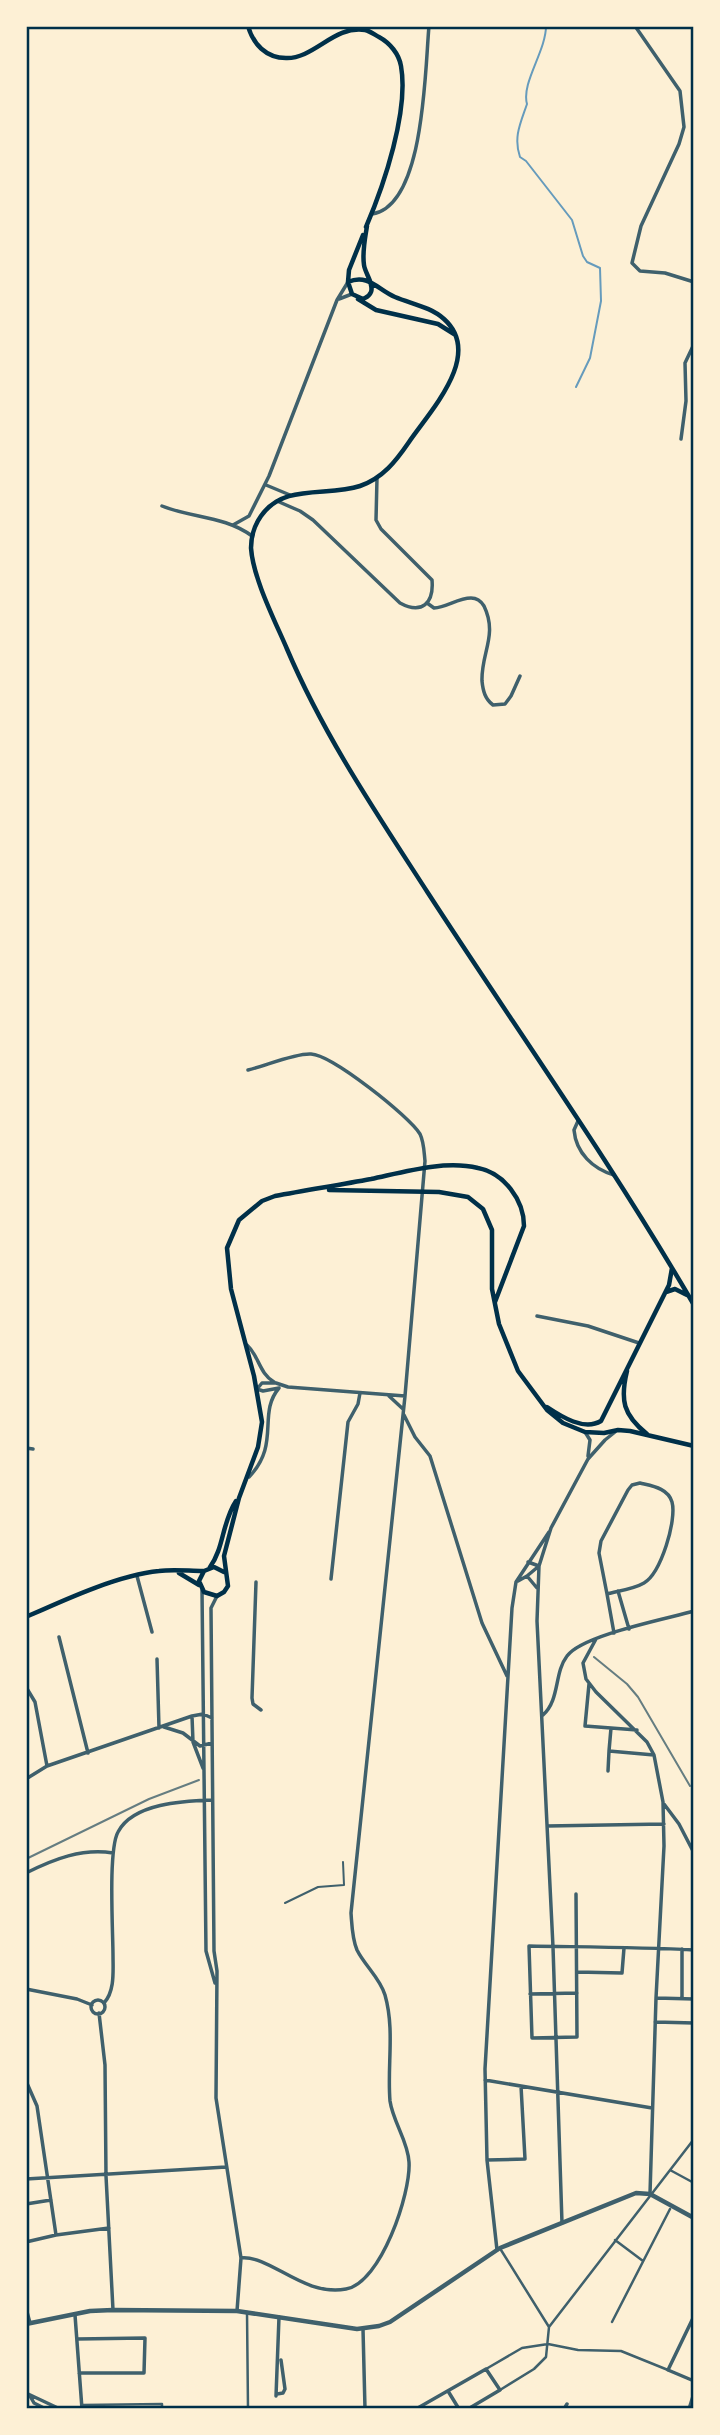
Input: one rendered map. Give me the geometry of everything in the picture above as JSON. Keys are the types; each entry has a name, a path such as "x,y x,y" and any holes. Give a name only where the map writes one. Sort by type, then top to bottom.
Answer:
{"main road":[{"path":"248,26 253,41 273,57 299,56 344,32 366,30 389,43 401,65 401,104 388,166 349,270 348,282 354,296 376,310 438,324 454,335"},
{"path":"354,296 363,299 369,296 372,287 364,267 367,226"},
{"path":"348,282 357,278 369,281 392,296 422,306 443,318 454,335 458,364 452,379 396,460 377,478 359,486 289,495 262,514 252,536 251,551 266,599 297,673 343,759 614,1175 694,1305"},
{"path":"224,1572 224,1556 239,1498 260,1438 261,1409 227,1262 230,1236 239,1220 262,1201 275,1196 440,1167 481,1168 494,1174 514,1193 524,1214 524,1226 495,1302"},
{"path":"317,1189 439,1192 468,1197 483,1209 492,1230 492,1289 499,1324 518,1371 541,1403 563,1423 585,1432 618,1430 694,1444"},
{"path":"541,1403 569,1420 589,1426 596,1424 606,1414 672,1279 672,1266"},
{"path":"665,1293 675,1289 688,1296"},
{"path":"628,1367 623,1400 634,1424 648,1434"},
{"path":"200,1587 200,1577 218,1554 228,1517 239,1498"},
{"path":"176,1571 207,1594 217,1596 228,1586 228,1578 218,1568 210,1567"},
{"path":"26,1616 137,1576 161,1570 204,1571"}],"street":[{"path":"372,214 382,211 390,204 412,168 420,127 429,26"},
{"path":"635,26 680,91 684,127 680,144 640,226 632,263 640,271 665,273 694,282"},
{"path":"233,525 249,516 265,485 337,300 348,282"},
{"path":"337,300 354,296"},
{"path":"681,439 686,401 685,363 694,344"},
{"path":"278,501 313,520 400,603 414,608 427,604 431,597 432,580 381,529 376,520 377,478"},
{"path":"265,485 289,495"},
{"path":"162,506 177,512 203,515 233,525 252,536"},
{"path":"427,604 434,608 443,607 470,598 477,599 482,604 491,628 482,683 486,697 493,705 505,704 520,676"},
{"path":"241,2258 253,2258 306,2285 345,2289 357,2285 372,2271 385,2250 409,2176 407,2150 390,2102 390,2026 385,1996 357,1949 351,1913 405,1396 425,1161 420,1134 408,1121 364,1083 321,1056 309,1054 248,1070"},
{"path":"578,1121 574,1130 579,1148 596,1168 614,1175"},
{"path":"537,1316 587,1326 639,1343"},
{"path":"247,1345 254,1352 264,1374 277,1386"},
{"path":"277,1386 263,1391 257,1389 262,1383 405,1396"},
{"path":"247,1478 261,1461 267,1448 270,1401 277,1386"},
{"path":"331,1579 348,1422 358,1404 360,1393"},
{"path":"387,1395 403,1411 409,1426 429,1456 482,1623 508,1678"},
{"path":"549,2327 499,2249 487,2160 485,2080 512,1608 516,1582 551,1528 588,1459 618,1430"},
{"path":"585,1432 590,1440 588,1459"},
{"path":"26,1448 33,1450"},
{"path":"607,1594 644,1584 664,1555 672,1503 668,1495 659,1488 640,1483 632,1485 601,1541 599,1553 614,1634"},
{"path":"551,1528 539,1566 537,1620 562,2223"},
{"path":"528,1562 539,1566"},
{"path":"516,1582 539,1566"},
{"path":"137,1576 152,1632"},
{"path":"527,1576 538,1590"},
{"path":"256,1582 252,1698 253,1704 261,1710"},
{"path":"200,1587 206,1951 216,1985"},
{"path":"618,1591 629,1629"},
{"path":"217,1596 211,1608 214,1951 217,1971 216,2098 241,2258 237,2311"},
{"path":"543,1715 553,1701 560,1670 568,1654 583,1643 694,1611"},
{"path":"59,1637 88,1753"},
{"path":"596,1639 583,1663 583,1672 589,1684 647,1742 654,1755 663,1802 665,1824 650,2194"},
{"path":"157,1659 160,1728"},
{"path":"589,1684 585,1726 637,1730"},
{"path":"26,1687 35,1702 47,1766"},
{"path":"26,1779 47,1766 192,1716 203,1714 212,1718"},
{"path":"192,1716 192,1742"},
{"path":"160,1728 183,1733 192,1742 204,1770"},
{"path":"608,1771 611,1728"},
{"path":"192,1742 204,1746 212,1744"},
{"path":"609,1751 654,1755"},
{"path":"99,2013 104,2010 104,2003 109,1998 113,1977 113,1853 118,1832 128,1819 170,1802 213,1800"},
{"path":"663,1802 679,1824 694,1853"},
{"path":"547,1826 665,1824"},
{"path":"26,1873 51,1861 82,1852 113,1853"},
{"path":"576,1894 577,1947 577,2037 532,2038 529,1947 577,1947 659,1948 694,1950"},
{"path":"577,1972 622,1973 624,1948"},
{"path":"682,1950 682,1998"},
{"path":"26,1989 77,1999 92,2005"},
{"path":"530,1994 577,1993"},
{"path":"656,1998 694,1999"},
{"path":"99,2013 93,2011 92,2005 96,2000 104,2003"},
{"path":"99,2013 105,2065 106,2176 113,2310"},
{"path":"655,2022 694,2023"},
{"path":"485,2080 652,2108"},
{"path":"26,2081 37,2106 56,2235"},
{"path":"487,2160 525,2159 521,2085"},
{"path":"468,2409 534,2369 546,2357 549,2327 694,2139"},
{"path":"26,2179 226,2167"},
{"path":"670,2170 694,2183"},
{"path":"26,2308 28,2324 113,2310 237,2311 363,2329 390,2322 499,2249 636,2193 650,2194 694,2218"},
{"path":"26,2204 51,2200"},
{"path":"612,2322 670,2209"},
{"path":"26,2242 109,2228"},
{"path":"615,2240 643,2262"},
{"path":"247,2312 248,2409"},
{"path":"75,2315 82,2407 162,2404 162,2408"},
{"path":"668,2370 694,2316"},
{"path":"277,2395 279,2317"},
{"path":"688,2327 694,2330"},
{"path":"363,2329 365,2409"},
{"path":"77,2339 145,2338 144,2373 79,2372"},
{"path":"416,2409 522,2348 548,2344 578,2350 621,2351 694,2381"},
{"path":"486,2369 500,2390"},
{"path":"448,2391 459,2409"},
{"path":"28,2393 34,2403 46,2409"},
{"path":"28,2393 60,2409"},
{"path":"690,2409 694,2393"},
{"path":"564,2409 567,2404"}],"lane":[{"path":"285,1903 318,1887 344,1885 343,1862"}],"waterway":[{"path":"546,26 542,46 527,86 527,104 517,143 520,157 572,220 583,256 587,262 600,268 601,301 590,358 576,387"}],"railway":[{"path":"594,1657 627,1684 638,1697 690,1786"},
{"path":"26,1859 149,1799 199,1780"}]}
